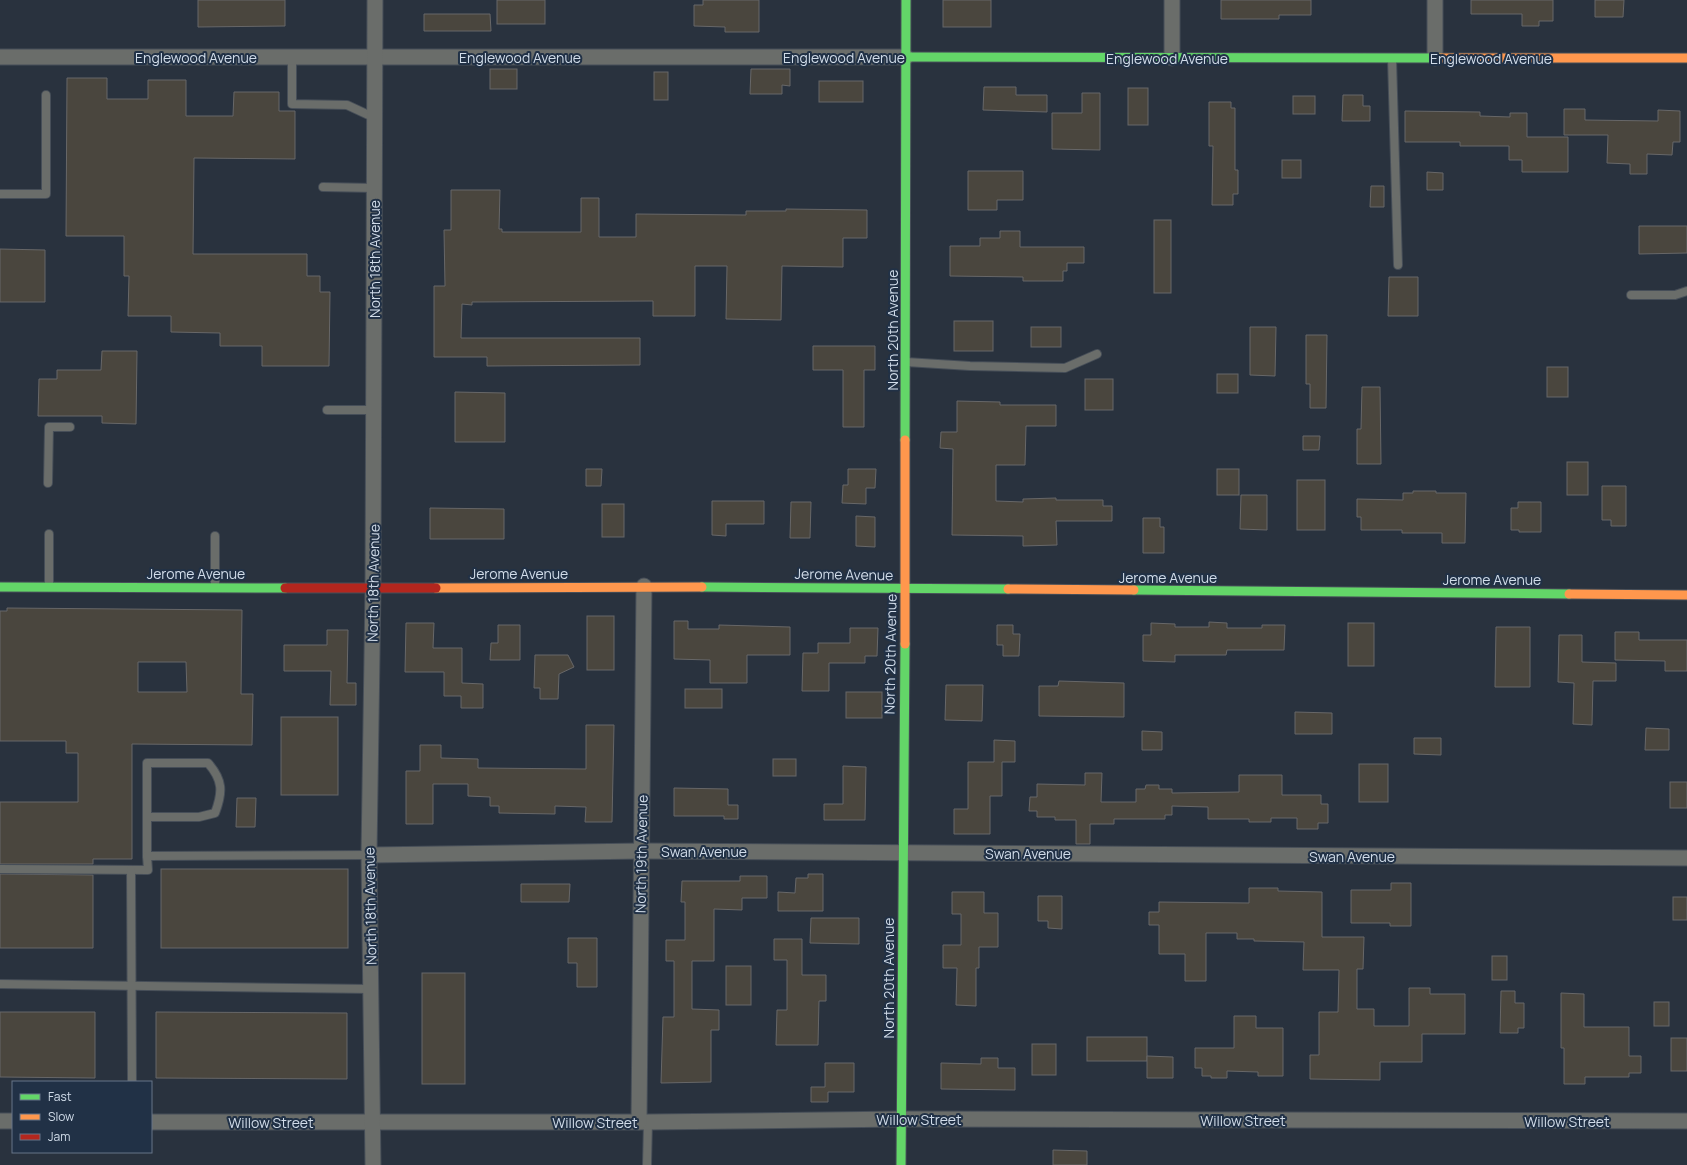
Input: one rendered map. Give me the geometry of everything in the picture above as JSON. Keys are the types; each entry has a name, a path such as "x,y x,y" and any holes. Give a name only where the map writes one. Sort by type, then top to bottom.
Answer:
{"street":[{"name":"North 18th Avenue","path":"373,1165 374,1123 369,855 374,588 375,0"},
{"name":"North 20th Avenue","path":"901,1165 906,362 906,0"},
{"path":"1172,0 1172,58"},
{"path":"1435,0 1435,58"},
{"name":"Englewood Avenue","path":"0,56 1687,58"},
{"name":"Jerome Avenue","path":"0,586 374,588 644,586 1687,595"},
{"name":"North 19th Avenue","path":"643,1122 642,851 644,586"},
{"name":"Swan Avenue","path":"369,855 642,851 1687,858"},
{"name":"Willow Street","path":"152,1122 643,1122 902,1119 1687,1121"},
{"path":"0,1121 12,1121"}],"lane":[{"path":"292,57 292,104 347,105 375,118"},
{"path":"1392,58 1398,265"},
{"path":"0,194 46,194 46,95"},
{"path":"323,187 375,188"},
{"path":"1631,295 1675,295 1687,291"},
{"path":"906,362 970,366 1065,368 1097,354"},
{"path":"327,410 374,410"},
{"path":"48,483 49,427 70,427"},
{"path":"49,534 49,587"},
{"path":"215,536 215,587"},
{"path":"0,869 148,870 147,856 147,818 147,763 208,763 215,771 220,785 220,798 215,813 199,817 147,818"},
{"path":"147,856 369,855"},
{"path":"131,870 132,1081"},
{"path":"0,984 372,989"},
{"path":"643,1122 647,1165"}],"building":[{"path":"198,0 285,0 285,26 198,27"},
{"path":"497,0 545,0 545,24 497,24"},
{"path":"703,0 759,0 759,32 725,32 725,27 694,26 694,5 703,5"},
{"path":"943,0 991,0 991,27 943,27"},
{"path":"1221,0 1311,0 1311,15 1279,15 1279,19 1221,19"},
{"path":"1471,0 1553,0 1553,21 1539,21 1539,26 1522,26 1522,14 1471,14"},
{"path":"1595,0 1624,0 1623,17 1595,17"},
{"path":"424,14 490,14 491,31 424,31"},
{"path":"490,69 517,69 517,89 490,89"},
{"path":"751,69 790,69 790,86 782,85 782,94 750,94"},
{"path":"654,72 668,72 668,100 654,100"},
{"path":"67,78 107,78 107,99 148,99 148,80 186,80 186,116 233,116 234,92 279,92 279,111 295,111 295,159 194,158 193,254 307,254 307,276 320,276 320,292 330,292 329,366 262,366 262,346 220,346 220,333 171,332 171,316 128,316 129,276 124,276 124,236 66,236"},
{"path":"819,81 863,81 863,102 819,102"},
{"path":"984,87 1016,87 1016,95 1047,95 1047,112 983,110"},
{"path":"1128,88 1148,88 1148,125 1128,125"},
{"path":"1082,93 1100,93 1100,150 1052,149 1052,113 1082,113"},
{"path":"1343,95 1363,95 1363,106 1370,106 1370,121 1342,121"},
{"path":"1293,96 1315,96 1315,114 1293,114"},
{"path":"1209,102 1231,102 1231,108 1235,108 1235,170 1238,170 1238,194 1233,194 1233,205 1212,205 1213,146 1209,146"},
{"path":"1564,109 1585,109 1585,120 1658,121 1658,110 1680,111 1680,142 1673,142 1672,155 1647,154 1647,174 1630,174 1630,164 1607,163 1608,135 1564,135"},
{"path":"1405,111 1480,112 1480,116 1510,117 1510,113 1527,113 1527,137 1568,137 1568,172 1522,172 1522,160 1509,160 1509,146 1460,146 1460,142 1405,142"},
{"path":"1282,160 1301,160 1301,178 1282,178"},
{"path":"968,171 1023,171 1023,200 997,200 997,210 968,210"},
{"path":"1427,172 1443,173 1443,190 1427,190"},
{"path":"1371,186 1384,186 1384,207 1370,207"},
{"path":"451,190 500,190 499,229 502,229 502,232 581,232 581,198 599,198 599,237 636,237 636,214 746,215 746,211 786,211 786,209 867,210 867,238 843,238 843,267 782,266 781,320 726,319 727,266 695,266 695,316 653,316 653,301 472,302 472,305 462,304 461,338 640,338 640,365 487,366 487,357 434,357 434,286 445,286 444,230 451,230"},
{"path":"1154,220 1171,220 1171,293 1154,293"},
{"path":"1639,226 1687,226 1687,253 1639,254"},
{"path":"1000,231 1020,231 1020,247 1084,247 1084,263 1067,263 1067,271 1063,271 1063,281 1023,281 1023,277 950,276 950,246 980,246 980,238 1000,238"},
{"path":"0,249 45,250 45,302 0,302"},
{"path":"1389,277 1418,277 1418,316 1388,316"},
{"path":"954,321 993,321 993,351 954,351"},
{"path":"1031,327 1061,327 1061,347 1031,347"},
{"path":"1250,327 1276,327 1275,376 1250,375"},
{"path":"1306,335 1327,335 1326,408 1310,408 1310,384 1306,384"},
{"path":"813,346 875,346 875,370 864,370 864,427 843,427 843,370 813,370"},
{"path":"102,351 137,351 136,424 102,423 102,416 38,416 39,379 57,379 57,370 101,370"},
{"path":"1547,367 1568,367 1568,397 1547,397"},
{"path":"1217,374 1238,374 1238,393 1217,393"},
{"path":"1085,379 1113,379 1113,410 1085,410"},
{"path":"1362,387 1380,387 1381,464 1357,464 1357,429 1361,429"},
{"path":"455,392 505,393 505,442 455,442"},
{"path":"957,401 1000,402 1000,405 1056,405 1056,426 1026,426 1025,465 996,465 996,501 1023,502 1023,499 1056,498 1056,500 1103,500 1103,506 1112,506 1112,521 1056,521 1057,545 1023,546 1023,536 952,535 953,449 940,448 941,432 957,432"},
{"path":"1303,436 1320,436 1319,450 1303,450"},
{"path":"1567,462 1588,462 1588,495 1567,495"},
{"path":"586,469 602,469 601,486 586,486"},
{"path":"848,469 876,469 875,488 866,488 866,504 842,503 843,485 848,485"},
{"path":"1217,469 1239,469 1239,495 1217,495"},
{"path":"1297,480 1325,480 1325,530 1297,530"},
{"path":"1602,486 1626,486 1626,526 1611,526 1611,520 1602,520"},
{"path":"1413,491 1466,493 1465,543 1442,543 1442,533 1402,533 1402,530 1361,530 1361,517 1357,517 1357,499 1403,500 1403,493 1413,493"},
{"path":"1241,495 1267,495 1267,530 1240,529"},
{"path":"712,501 764,501 764,524 726,524 726,536 712,535"},
{"path":"791,502 811,502 810,538 790,538"},
{"path":"1518,502 1541,502 1541,532 1519,532 1519,530 1511,530 1511,508 1518,508"},
{"path":"602,504 624,504 624,537 602,537"},
{"path":"430,508 504,509 504,539 430,539"},
{"path":"856,516 875,517 875,547 856,546"},
{"path":"1143,518 1160,518 1160,527 1164,527 1164,553 1143,553"},
{"path":"7,608 242,610 241,694 253,694 252,745 132,744 132,859 93,859 93,864 0,864 0,802 78,802 78,753 66,753 66,741 0,741 0,611 7,611","holes":["138,662 186,662 187,692 138,692"]},
{"path":"587,616 614,616 614,670 587,670"},
{"path":"674,621 688,621 688,629 719,629 719,625 790,627 790,655 747,655 747,683 710,683 710,660 674,659"},
{"path":"1209,622 1227,623 1227,628 1262,628 1262,625 1285,625 1284,650 1227,650 1226,655 1175,655 1175,662 1143,661 1143,635 1151,635 1151,623 1175,624 1175,627 1209,627"},
{"path":"406,623 434,623 433,648 462,648 462,683 483,684 483,708 461,708 461,696 444,696 444,672 405,672"},
{"path":"1348,623 1374,623 1374,666 1348,666"},
{"path":"498,625 520,625 520,660 490,660 491,643 498,643"},
{"path":"997,625 1013,625 1013,634 1020,634 1019,656 1003,656 1003,645 997,645"},
{"path":"1496,627 1530,627 1530,687 1495,687"},
{"path":"850,628 878,628 877,656 865,656 865,663 829,663 829,691 802,691 803,653 818,653 818,643 850,643"},
{"path":"327,630 348,630 347,683 356,683 356,705 330,705 331,671 284,671 284,645 327,645"},
{"path":"1615,632 1639,632 1639,640 1687,640 1687,671 1665,671 1665,661 1615,660"},
{"path":"1559,635 1582,635 1582,662 1616,663 1616,681 1593,681 1592,725 1573,724 1574,683 1558,682"},
{"path":"535,655 568,655 574,667 559,674 558,699 540,699 540,688 534,688"},
{"path":"1059,681 1124,683 1124,717 1039,716 1039,686 1058,686"},
{"path":"946,685 983,685 982,721 945,720"},
{"path":"685,689 722,689 722,708 685,708"},
{"path":"846,692 882,692 882,718 846,718"},
{"path":"1295,712 1332,713 1332,734 1295,734"},
{"path":"281,717 338,717 338,795 281,795"},
{"path":"586,725 614,725 612,822 585,822 586,807 555,806 555,814 499,813 499,806 490,806 490,797 468,796 468,784 433,784 433,824 406,824 406,771 420,771 420,745 441,745 441,758 478,759 478,768 586,769"},
{"path":"1646,728 1669,729 1669,750 1645,750"},
{"path":"1142,731 1162,732 1162,750 1142,750"},
{"path":"1414,738 1441,738 1441,755 1414,754"},
{"path":"994,740 1015,741 1015,762 1002,762 1002,796 990,796 990,834 954,834 954,809 968,809 968,762 994,762"},
{"path":"773,759 796,759 796,776 773,776"},
{"path":"1359,764 1388,764 1388,802 1359,802"},
{"path":"843,766 866,767 865,820 824,820 824,804 843,804"},
{"path":"1085,773 1102,773 1101,802 1136,802 1136,789 1145,789 1146,785 1159,785 1159,789 1172,789 1172,793 1239,792 1239,775 1282,775 1282,795 1321,795 1321,804 1328,804 1328,823 1318,823 1318,829 1297,829 1297,818 1271,818 1271,822 1249,822 1249,819 1208,819 1208,807 1172,806 1172,815 1165,815 1165,819 1114,819 1114,824 1090,824 1090,844 1076,844 1076,820 1055,820 1055,817 1037,817 1037,811 1029,811 1030,797 1037,797 1037,784 1085,785"},
{"path":"1670,782 1687,782 1687,808 1670,808"},
{"path":"674,788 728,789 728,805 738,805 738,819 724,819 724,816 674,816"},
{"path":"237,798 256,798 255,827 236,827"},
{"path":"161,869 348,869 348,948 161,948"},
{"path":"0,874 93,875 93,948 0,948"},
{"path":"808,874 823,874 823,911 778,911 778,892 795,893 796,878 808,878"},
{"path":"740,876 767,876 767,898 742,898 742,910 714,909 714,961 692,961 692,1009 719,1010 719,1030 711,1030 711,1082 661,1083 663,1017 674,1017 674,961 666,961 666,940 685,940 685,902 681,902 682,881 740,881"},
{"path":"1391,883 1411,883 1411,926 1390,926 1390,923 1351,923 1351,890 1391,890"},
{"path":"521,884 570,884 569,902 521,902"},
{"path":"1249,888 1278,888 1278,891 1322,892 1322,937 1364,937 1363,969 1357,969 1357,1009 1374,1009 1374,1026 1409,1026 1409,988 1430,988 1430,994 1465,994 1465,1034 1422,1034 1422,1062 1380,1062 1380,1080 1310,1079 1310,1055 1319,1055 1319,1012 1338,1012 1339,970 1303,970 1304,942 1254,941 1254,939 1237,939 1237,933 1206,933 1206,981 1185,981 1185,954 1159,954 1159,925 1149,925 1149,912 1159,912 1159,902 1249,903"},
{"path":"952,892 984,892 984,913 998,913 998,947 979,947 979,968 976,968 976,1006 956,1005 957,968 943,968 943,945 961,945 961,914 952,914"},
{"path":"1038,896 1062,896 1062,929 1048,928 1048,921 1038,921"},
{"path":"1673,897 1687,897 1687,920 1673,920"},
{"path":"811,918 859,918 859,944 810,943"},
{"path":"568,938 597,938 597,987 577,987 577,963 568,963"},
{"path":"774,939 802,939 802,975 826,975 826,1001 819,1001 818,1045 776,1045 777,1010 787,1010 787,960 774,960"},
{"path":"1492,956 1507,956 1507,980 1492,980"},
{"path":"726,966 751,966 751,1005 726,1005"},
{"path":"422,973 465,973 465,1084 422,1084"},
{"path":"1501,991 1515,991 1515,1003 1524,1003 1524,1028 1518,1028 1518,1033 1500,1033"},
{"path":"1561,993 1584,994 1584,1027 1629,1027 1629,1056 1641,1056 1641,1073 1629,1073 1629,1077 1585,1077 1585,1084 1564,1084 1564,1048 1561,1048"},
{"path":"1654,1002 1669,1002 1669,1026 1654,1026"},
{"path":"0,1012 95,1012 95,1078 0,1077"},
{"path":"156,1012 347,1013 347,1079 156,1078"},
{"path":"1234,1016 1256,1016 1256,1028 1283,1028 1283,1076 1258,1076 1258,1072 1227,1071 1227,1078 1211,1078 1211,1076 1202,1076 1202,1068 1195,1068 1195,1048 1234,1048"},
{"path":"1087,1037 1147,1037 1147,1061 1087,1061"},
{"path":"1671,1038 1687,1038 1687,1071 1671,1071"},
{"path":"1032,1044 1056,1044 1056,1075 1032,1075"},
{"path":"1147,1056 1173,1057 1173,1078 1147,1078"},
{"path":"981,1058 998,1058 998,1068 1015,1068 1015,1090 941,1089 941,1063 981,1064"},
{"path":"825,1063 854,1063 854,1092 828,1092 828,1102 811,1102 811,1087 825,1087"},
{"path":"1053,1150 1087,1151 1087,1165 1053,1165"}],"traffic: fast":[{"path":"905,440 906,0"},
{"path":"906,57 1439,58"},
{"path":"0,587 285,588"},
{"path":"702,587 1008,589"},
{"path":"1134,590 1569,594"},
{"path":"901,1165 905,644"}],"traffic: slow":[{"path":"1439,58 1687,58"},
{"path":"905,440 905,644"},
{"path":"436,588 702,587"},
{"path":"1008,589 1134,590"},
{"path":"1569,594 1687,595"}],"traffic: jam":[{"path":"285,588 436,588"}]}
